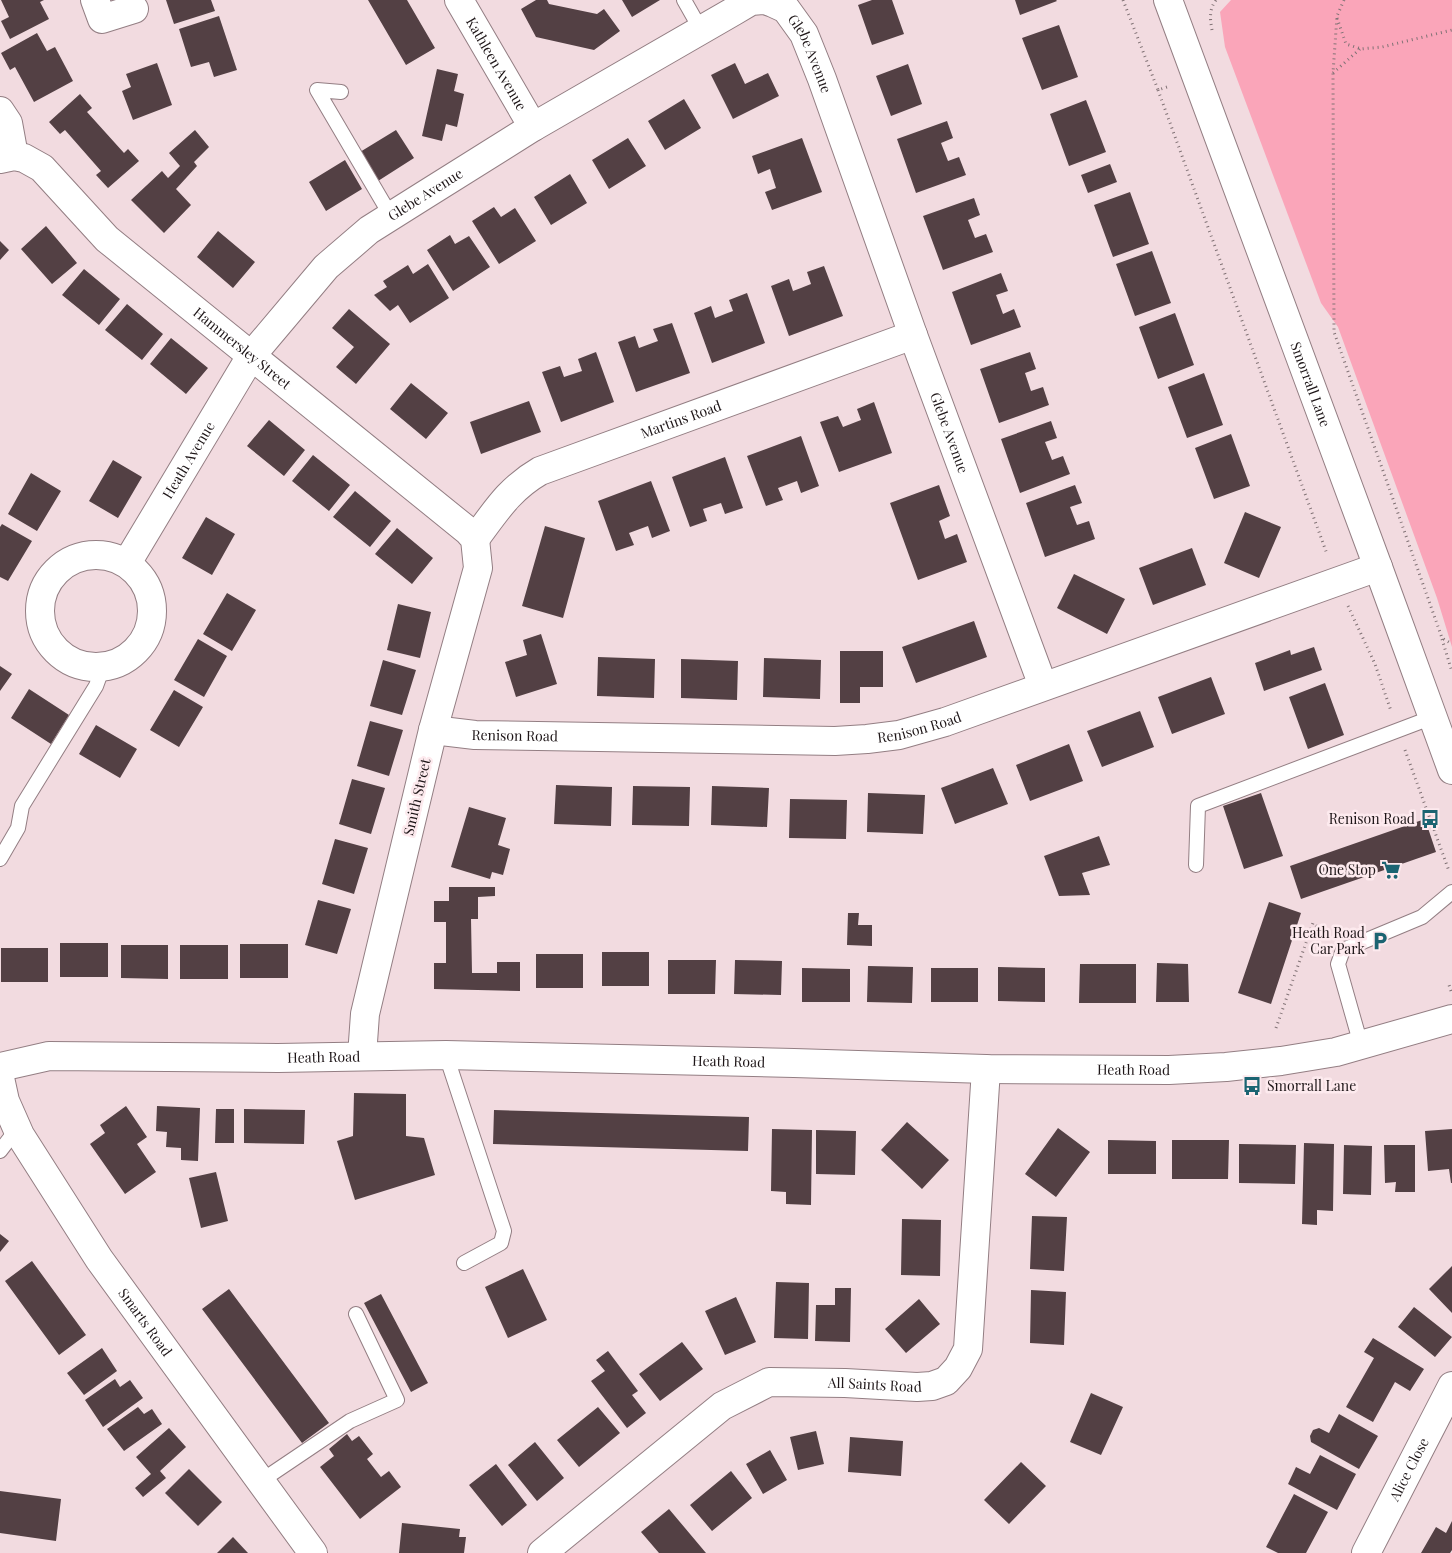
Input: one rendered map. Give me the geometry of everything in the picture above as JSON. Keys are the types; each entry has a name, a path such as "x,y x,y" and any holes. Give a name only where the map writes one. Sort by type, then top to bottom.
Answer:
{"street":[{"path":"95,0 102,19 134,9"},
{"name":"Kathleen Avenue","path":"459,0 533,127"},
{"name":"Glebe Avenue","path":"251,356 326,267 369,230 533,127 701,30 751,2 765,0 773,3 786,9 804,34 822,79 913,336 1043,686"},
{"name":"Smorrall Lane","path":"1168,0 1452,770"},
{"path":"0,111 8,124 7,158"},
{"name":"Hammersley Street","path":"7,158 24,158 42,168 107,238 468,531 475,539"},
{"name":"Martins Road","path":"475,539 509,493 525,479 540,471 913,336"},
{"name":"Heath Avenue","path":"126,563 251,356"},
{"name":"Smith Street","path":"362,1056 365,1014 433,730 478,568 475,539"},
{"path":"100,554 126,563 142,578 148,587 151,598 152,620 149,631 136,651 114,664 103,667 81,665 67,659 56,651 42,628 40,615 42,595 52,574 66,562 77,557 100,554"},
{"name":"Renison Road","path":"433,730 475,735 835,741 899,735 945,722 1378,567"},
{"name":"Heath Road","path":"0,1067 49,1056 278,1058 446,1055 794,1063 986,1070 1169,1070 1281,1061 1336,1052 1452,1019"},
{"name":"All Saints Road","path":"542,1553 722,1406 769,1382 932,1386 946,1381 958,1368 968,1349 986,1070"},
{"name":"Smarts Road","path":"0,1078 5,1102 17,1128 99,1259 313,1553"},
{"name":"Alice Close","path":"1366,1553 1452,1386"}],"lane":[{"path":"684,0 701,30"},
{"path":"341,92 317,90 391,216"},
{"path":"0,859 18,828 22,806 96,686 103,667"},
{"path":"1196,865 1198,806 1433,717"},
{"path":"1361,1045 1338,964 1343,950 1422,917 1452,892"},
{"path":"446,1055 504,1231 501,1243 464,1263"},
{"path":"0,1151 17,1128"},
{"path":"261,1481 350,1421 397,1400 356,1314"}],"path":[{"path":"1344,0 1337,16 1333,73 1334,332 1442,638 1452,672"},
{"path":"1337,16 1346,44 1361,49 1382,47 1452,30"},
{"path":"1333,73 1361,49"},
{"path":"1158,90 1337,582 1375,664 1452,879"},
{"path":"1442,638 1452,644"},
{"path":"1276,1028 1313,924 1343,950"},
{"path":"1452,983 1449,985 1452,994"}],"shaded area":[{"path":"1231,0 1452,0 1452,647 1437,598 1338,327 1321,303 1225,47 1220,12"}],"building":[{"path":"1,0 44,0 40,2 49,19 10,39 1,21 9,17"},
{"path":"166,0 211,0 215,11 174,24"},
{"path":"368,0 407,0 435,48 406,65"},
{"path":"536,0 547,0 549,4 597,14 604,9 620,31 594,50 536,37 521,9"},
{"path":"622,0 660,0 632,17"},
{"path":"872,0 892,0 904,34 872,45 858,5"},
{"path":"1015,0 1056,0 1057,1 1020,15"},
{"path":"219,16 237,70 214,77 209,62 191,67 179,29"},
{"path":"1059,25 1078,77 1042,90 1022,38"},
{"path":"37,33 47,51 55,47 73,81 34,102 15,67 10,70 1,53"},
{"path":"157,63 172,105 133,120 122,91 131,87 126,74"},
{"path":"735,63 745,84 768,73 779,96 733,119 711,75"},
{"path":"908,64 922,104 891,116 876,76"},
{"path":"437,69 458,74 454,91 464,94 457,127 446,124 442,141 422,136"},
{"path":"80,94 92,108 87,112 124,153 128,149 139,161 108,188 96,175 101,171 65,130 60,134 49,122"},
{"path":"684,99 701,128 665,150 648,121"},
{"path":"1086,100 1106,152 1069,166 1050,114"},
{"path":"947,121 953,138 941,143 948,161 959,157 966,175 916,193 897,139"},
{"path":"195,130 209,147 194,162 197,166 176,189 191,205 164,233 131,200 162,171 168,178 180,166 169,153"},
{"path":"396,130 414,158 378,181 360,152"},
{"path":"628,138 646,166 609,189 592,160"},
{"path":"802,138 822,192 772,210 765,192 776,188 770,169 758,174 752,156"},
{"path":"345,160 362,189 326,211 309,182"},
{"path":"1110,164 1117,182 1088,193 1081,175"},
{"path":"570,174 587,203 551,225 534,197"},
{"path":"1130,192 1149,244 1113,257 1094,205"},
{"path":"974,198 980,215 968,220 975,238 986,234 993,252 943,270 923,216"},
{"path":"494,207 501,217 515,208 536,241 499,264 472,221"},
{"path":"46,226 77,263 52,284 21,249"},
{"path":"218,231 255,262 233,288 197,257"},
{"path":"450,235 455,244 469,236 490,267 453,291 427,250"},
{"path":"0,241 9,250 0,260"},
{"path":"1152,251 1171,303 1135,316 1116,264"},
{"path":"428,264 449,298 410,323 398,305 390,311 374,295 387,287 383,281 408,265 413,274"},
{"path":"824,266 843,316 789,336 771,286 789,279 793,291 801,288 811,284 807,272"},
{"path":"84,269 120,299 99,325 62,295"},
{"path":"1001,273 1008,291 996,295 1003,314 1014,309 1021,327 971,345 952,292"},
{"path":"747,293 765,343 712,363 694,313 711,306 715,318 733,311 729,300"},
{"path":"127,304 163,334 142,360 105,330"},
{"path":"349,309 390,344 356,384 336,367 354,347 332,328"},
{"path":"1175,313 1194,365 1158,379 1139,327"},
{"path":"672,323 690,373 636,392 618,342 635,336 639,348 658,341 653,329"},
{"path":"171,338 208,368 186,394 150,364"},
{"path":"596,352 614,402 561,422 542,372 560,366 564,377 582,371 578,359"},
{"path":"1030,352 1036,369 1025,373 1031,391 1043,387 1049,405 999,423 980,369"},
{"path":"1204,373 1223,425 1187,438 1168,387"},
{"path":"411,383 448,413 426,439 390,409"},
{"path":"529,401 541,432 481,454 470,422"},
{"path":"874,402 892,453 839,472 820,422 838,416 843,427 861,420 857,409"},
{"path":"269,420 305,450 284,476 247,446"},
{"path":"1051,421 1057,438 1045,442 1052,460 1063,456 1070,474 1020,493 1001,439"},
{"path":"1231,434 1250,486 1214,499 1195,448"},
{"path":"801,436 819,486 801,493 797,481 778,488 783,500 766,506 747,456"},
{"path":"313,455 350,485 329,511 292,481"},
{"path":"725,457 743,508 725,514 721,503 703,509 707,521 690,527 672,477"},
{"path":"113,460 142,477 118,518 89,501"},
{"path":"31,473 61,491 37,531 8,514"},
{"path":"651,481 670,531 652,538 648,526 629,533 634,545 616,551 598,501"},
{"path":"939,485 950,516 939,521 945,539 957,534 967,562 918,580 890,503"},
{"path":"1075,485 1082,503 1070,507 1077,525 1089,521 1095,539 1045,557 1026,503"},
{"path":"355,491 391,521 370,547 333,517"},
{"path":"1245,512 1281,527 1259,578 1224,563"},
{"path":"206,517 235,534 212,575 182,558"},
{"path":"2,524 32,541 8,581 0,577 0,527"},
{"path":"545,526 585,538 563,618 522,606"},
{"path":"397,528 433,558 412,584 375,554"},
{"path":"1192,548 1206,585 1153,605 1139,568"},
{"path":"1074,574 1125,599 1107,634 1057,608"},
{"path":"227,593 256,610 232,651 203,634"},
{"path":"398,604 431,612 420,658 387,650"},
{"path":"974,621 987,657 916,683 902,647"},
{"path":"541,634 557,684 516,697 505,662 527,655 523,640"},
{"path":"198,639 227,656 204,697 174,680"},
{"path":"1314,647 1322,670 1264,691 1255,663 1290,650 1291,655"},
{"path":"840,651 883,651 883,687 860,687 860,703 840,703"},
{"path":"598,657 655,659 654,698 597,696"},
{"path":"764,658 821,660 820,699 763,697"},
{"path":"681,659 738,661 737,700 681,698"},
{"path":"383,660 416,670 402,715 370,706"},
{"path":"0,666 12,674 0,691"},
{"path":"1211,677 1225,714 1172,734 1158,697"},
{"path":"1325,683 1344,735 1308,749 1289,697"},
{"path":"29,689 69,715 51,744 11,718"},
{"path":"174,690 203,707 179,747 150,730"},
{"path":"1140,711 1154,747 1102,767 1087,731"},
{"path":"370,721 403,730 389,776 357,766"},
{"path":"96,725 137,749 120,778 79,754"},
{"path":"1069,744 1083,781 1030,801 1016,765"},
{"path":"993,768 1008,804 955,824 941,788"},
{"path":"352,779 385,788 371,834 339,824"},
{"path":"556,785 612,787 611,826 554,824"},
{"path":"633,786 690,787 689,826 632,825"},
{"path":"712,786 769,788 767,827 711,825"},
{"path":"868,793 925,795 923,834 867,832"},
{"path":"1261,793 1283,856 1244,869 1223,806"},
{"path":"790,799 847,800 846,839 789,838"},
{"path":"469,807 506,818 498,845 510,849 503,875 492,872 490,879 451,867"},
{"path":"1425,819 1436,852 1301,899 1290,866"},
{"path":"1099,836 1110,865 1082,873 1090,895 1059,896 1044,856"},
{"path":"335,839 368,848 354,894 322,884"},
{"path":"449,887 495,887 495,896 478,897 478,919 471,919 472,973 497,973 497,962 520,962 520,991 434,989 434,963 446,963 446,922 434,922 434,901 449,901"},
{"path":"318,900 351,909 337,954 305,945"},
{"path":"1269,902 1301,913 1271,1004 1238,993"},
{"path":"848,913 859,913 858,925 872,925 872,946 847,945"},
{"path":"60,943 108,943 108,977 60,977"},
{"path":"240,944 288,944 288,978 240,978"},
{"path":"121,945 168,945 168,979 121,978"},
{"path":"180,945 228,945 228,979 180,979"},
{"path":"1,948 48,948 48,982 1,982"},
{"path":"602,952 649,952 649,986 602,986"},
{"path":"536,954 583,954 583,988 536,988"},
{"path":"668,960 716,960 715,994 668,994"},
{"path":"735,960 782,961 781,995 734,994"},
{"path":"1157,963 1188,964 1189,1002 1156,1002"},
{"path":"1080,964 1136,964 1136,1003 1079,1003"},
{"path":"868,966 913,967 912,1003 867,1002"},
{"path":"998,967 1045,968 1045,1002 998,1001"},
{"path":"802,968 850,969 850,1002 802,1002"},
{"path":"931,968 978,968 978,1002 931,1002"},
{"path":"354,1093 406,1094 406,1136 424,1138 435,1175 355,1200 337,1141 353,1136"},
{"path":"126,1106 147,1137 137,1144 156,1172 125,1194 90,1144 105,1133 100,1125"},
{"path":"157,1106 200,1108 198,1161 181,1160 181,1148 166,1147 167,1132 156,1131"},
{"path":"216,1109 234,1109 234,1143 215,1143"},
{"path":"244,1109 305,1110 304,1144 244,1143"},
{"path":"494,1110 749,1117 748,1151 493,1144"},
{"path":"907,1122 949,1160 922,1189 881,1150"},
{"path":"1058,1128 1090,1152 1056,1197 1025,1174"},
{"path":"772,1129 812,1130 811,1205 786,1204 786,1192 771,1191"},
{"path":"1452,1129 1451,1183 1449,1169 1428,1171 1425,1131"},
{"path":"816,1130 856,1131 855,1175 816,1174"},
{"path":"1108,1140 1156,1141 1156,1174 1108,1174"},
{"path":"1172,1140 1229,1140 1228,1179 1172,1179"},
{"path":"1304,1143 1334,1144 1333,1211 1317,1210 1317,1225 1302,1224"},
{"path":"1239,1144 1296,1145 1295,1184 1239,1183"},
{"path":"1344,1145 1372,1146 1371,1195 1343,1194"},
{"path":"1384,1145 1415,1145 1415,1192 1395,1192 1396,1182 1385,1183"},
{"path":"216,1172 228,1221 201,1228 189,1178"},
{"path":"1032,1216 1067,1217 1064,1271 1030,1269"},
{"path":"902,1219 941,1220 940,1276 901,1275"},
{"path":"0,1234 9,1241 0,1252"},
{"path":"32,1261 86,1335 59,1355 5,1281"},
{"path":"1452,1266 1452,1313 1429,1289"},
{"path":"523,1269 547,1320 508,1338 485,1287"},
{"path":"776,1282 809,1283 808,1339 774,1338"},
{"path":"835,1288 851,1288 850,1342 815,1341 816,1305 835,1305"},
{"path":"229,1289 329,1423 302,1443 202,1309"},
{"path":"1031,1290 1066,1292 1064,1345 1030,1343"},
{"path":"381,1294 428,1383 411,1392 364,1303"},
{"path":"736,1297 756,1342 725,1355 705,1311"},
{"path":"919,1299 940,1324 906,1353 885,1329"},
{"path":"1414,1307 1452,1337 1435,1357 1398,1327"},
{"path":"1373,1338 1424,1369 1410,1391 1395,1382 1373,1422 1346,1407 1374,1358 1364,1352"},
{"path":"682,1342 703,1369 660,1401 639,1374"},
{"path":"102,1348 117,1371 84,1395 67,1373"},
{"path":"608,1351 638,1391 632,1395 646,1413 627,1428 591,1381 605,1371 596,1360"},
{"path":"115,1379 120,1387 130,1380 143,1398 103,1427 85,1400"},
{"path":"1091,1393 1123,1407 1101,1455 1070,1442"},
{"path":"138,1407 144,1414 152,1409 162,1424 124,1451 107,1429"},
{"path":"598,1407 620,1433 579,1467 557,1440"},
{"path":"1339,1414 1378,1436 1359,1469 1311,1442 1310,1436 1313,1430 1319,1428 1329,1433"},
{"path":"169,1428 186,1447 160,1471 166,1478 143,1497 135,1488 151,1474 136,1457"},
{"path":"816,1431 824,1464 798,1470 790,1437"},
{"path":"347,1434 352,1441 359,1436 373,1454 367,1459 381,1477 389,1471 401,1487 360,1519 320,1467 334,1456 329,1449"},
{"path":"850,1437 903,1441 901,1476 848,1472"},
{"path":"535,1442 564,1478 537,1501 508,1465"},
{"path":"770,1450 787,1480 763,1494 746,1464"},
{"path":"1320,1455 1356,1474 1337,1510 1288,1484 1296,1467 1310,1474"},
{"path":"1021,1462 1046,1486 1009,1524 984,1500"},
{"path":"496,1464 527,1505 502,1526 469,1485"},
{"path":"189,1469 222,1502 198,1526 165,1493"},
{"path":"731,1471 752,1498 712,1531 690,1505"},
{"path":"0,1491 61,1499 56,1541 0,1533"},
{"path":"1294,1494 1328,1512 1306,1553 1278,1553 1266,1547"},
{"path":"669,1509 706,1553 659,1553 641,1532"},
{"path":"1452,1521 1452,1550 1450,1553 1421,1553 1436,1527 1446,1533"},
{"path":"402,1523 460,1529 459,1537 466,1537 464,1553 399,1553"},
{"path":"233,1537 248,1553 217,1553"}],"place":[{"name":"Renison Road","path":"1430,819"},
{"name":"One Stop","path":"1391,870"},
{"name":"Heath Road Car Park","path":"1380,941"},
{"name":"Smorrall Lane","path":"1252,1086"}]}
